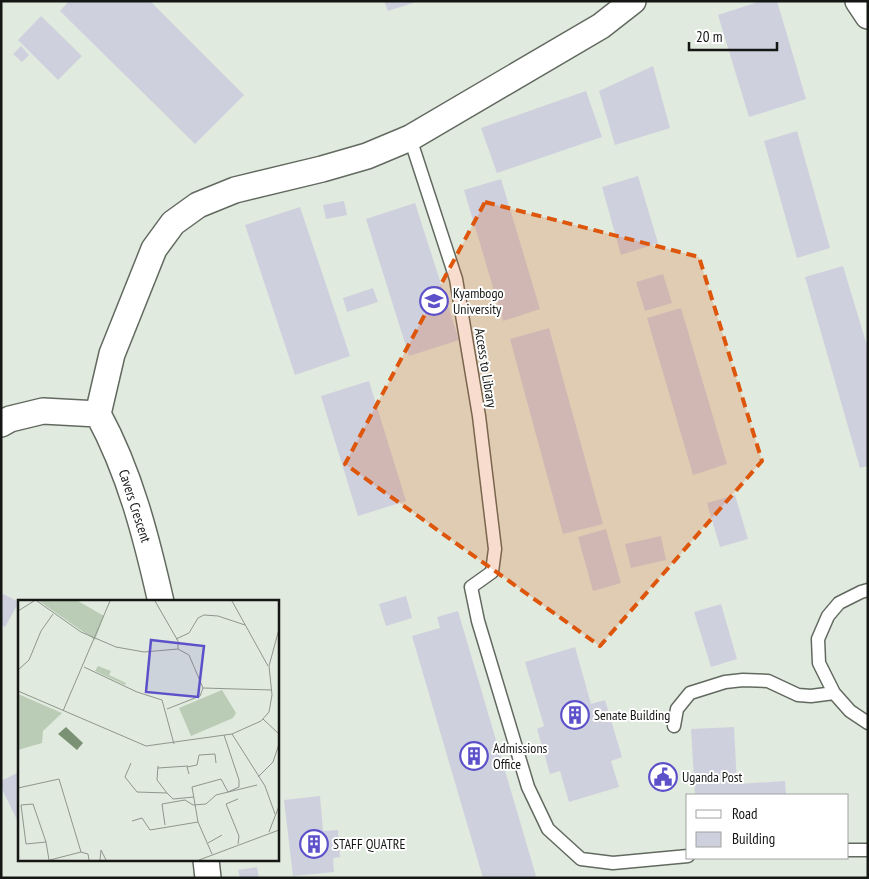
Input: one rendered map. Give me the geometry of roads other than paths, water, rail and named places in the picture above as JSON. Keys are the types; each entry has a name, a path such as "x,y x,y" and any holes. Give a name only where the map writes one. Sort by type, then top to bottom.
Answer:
{"street":[{"path":"1,424 43,411 98,414 112,354 154,249 173,223 198,205 235,190 367,156 410,138 601,26 633,1"},
{"path":"858,1 868,16"},
{"name":"Cavers Crescent","path":"98,414 108,432 133,493 161,600"},
{"path":"206,862 208,878"}],"lane":[{"name":"Access to Library","path":"410,138 456,279 479,416 495,549 492,572 471,587 478,621 528,787 548,829 581,859 614,863 686,856"},
{"path":"868,590 840,603 828,616 818,639 819,663 834,694 850,711 868,723"},
{"path":"674,726 677,709 690,693 725,682 743,680 768,681 798,695 834,694"},
{"path":"849,850 868,850"}],"place":[{"name":"Kyambogo University","path":"434,301"},
{"name":"Senate Building","path":"575,715"},
{"name":"Admissions Office","path":"474,756"},
{"name":"Uganda Post","path":"663,777"},
{"name":"STAFF QUATRE","path":"314,844"}]}
